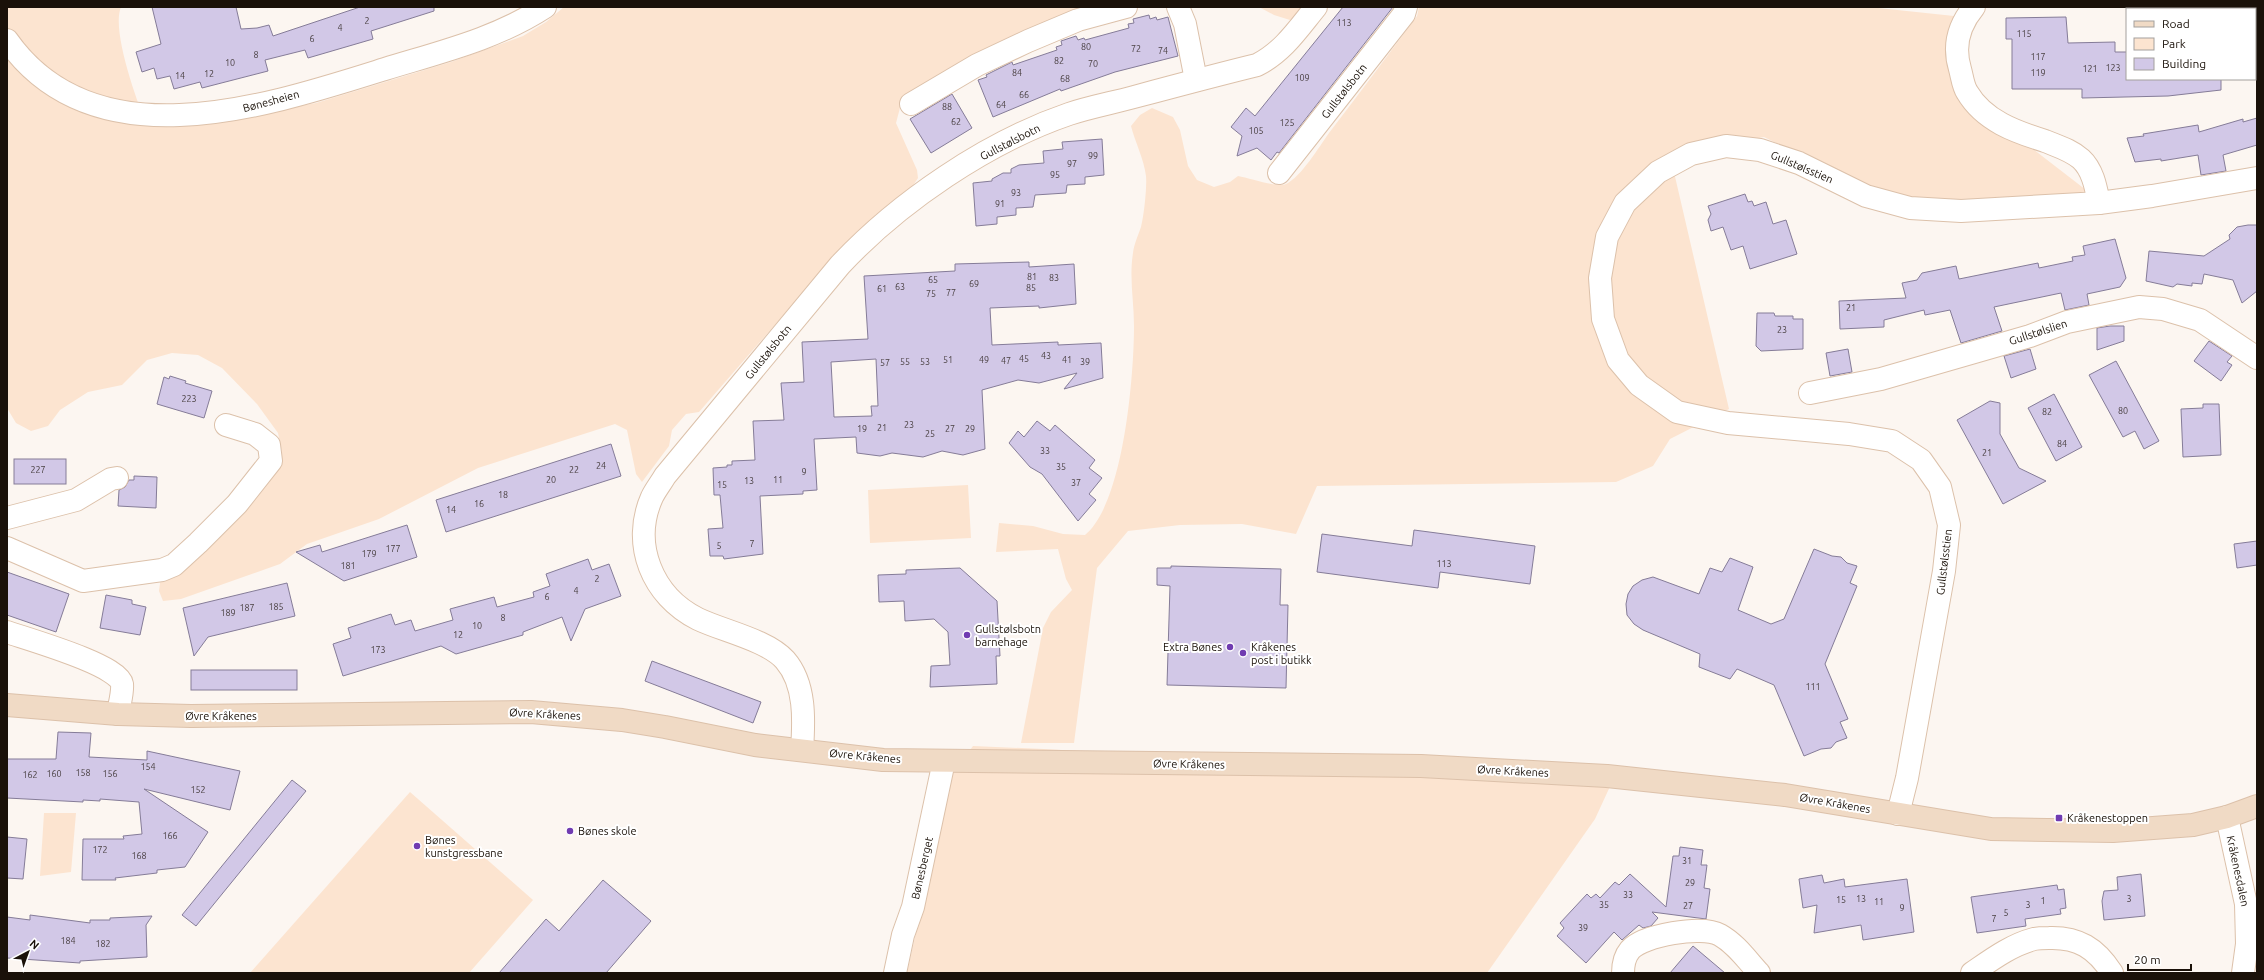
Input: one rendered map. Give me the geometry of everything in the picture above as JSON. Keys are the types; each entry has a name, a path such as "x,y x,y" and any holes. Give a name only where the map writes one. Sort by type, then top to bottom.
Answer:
{"main road":[{"name":"Øvre Kråkenes","path":"7,705 118,714 248,716 532,712 629,721 755,745 883,760 1421,766 1592,775 1785,795 1991,830 2113,831 2192,825 2227,817 2257,806"}],"street":[{"name":"Bønesheien","path":"7,40 33,71 73,99 92,105 131,112 173,116 245,109 461,46 520,22 545,7"},
{"path":"911,104 977,65 1028,41 1078,20 1126,7"},
{"path":"1178,7 1185,24 1196,80"},
{"name":"Gullstølsbotn","path":"802,750 803,711 800,692 794,673 784,659 766,647 697,618 676,605 662,591 652,574 645,557 643,542 644,526 652,497 665,476 815,294 858,246 895,214 954,172 1031,130 1069,114 1257,65 1270,58 1294,36 1316,7"},
{"name":"Gullstølsbotn","path":"1279,173 1404,14 1406,7"},
{"path":"1974,7 1964,19 1956,55 1967,92 1986,115 2015,131 2063,147 2081,159 2094,179 2099,203 2152,196 2257,178"},
{"name":"Gullstølsstien","path":"1898,814 1907,778 1944,571 1949,525 1940,487 1921,460 1892,441 1849,434 1728,423 1713,420 1677,412 1639,385 1618,360 1603,319 1600,278 1607,237 1625,203 1658,172 1691,154 1726,146 1767,152 1799,163 1866,196 1910,208 1961,211 2099,203"},
{"name":"Gullstølslien","path":"1810,393 1881,379 2030,336 2067,322 2139,307 2163,309 2200,320 2257,358"},
{"path":"7,548 83,581 154,572 174,565 237,504 271,461 269,445 255,434 226,425"},
{"path":"7,518 76,500 111,479 117,478"},
{"path":"7,632 90,662 116,674 122,684 118,714"},
{"name":"Bønesberget","path":"895,973 903,935 913,907 944,761"},
{"name":"Kråkenesdalen","path":"2227,817 2246,904 2247,944 2243,973"},
{"path":"1623,973 1629,951 1639,942 1666,935 1701,931 1719,934 1737,948 1759,973"},
{"path":"1972,973 2007,950 2034,938 2064,938 2086,944 2106,964 2112,973"}],"green space":[{"path":"7,7 121,7 119,32 122,48 137,101 147,126 168,124 202,125 316,103 451,62 523,36 546,22 564,7 1088,7 901,104 896,123 917,170 918,178 910,190 827,265 699,412 686,414 672,430 669,446 642,482 636,474 627,430 615,424 478,468 379,519 307,544 280,564 181,599 163,601 159,591 161,576 274,474 282,453 278,433 257,404 222,368 198,355 172,353 147,360 122,385 88,392 60,410 48,426 31,431 16,423 7,408"},
{"path":"1259,7 1304,7 1290,20 1274,15"},
{"path":"1419,7 1869,7 1954,16 1976,105 2099,200 1899,205 1764,137 1670,155 1729,409 1670,439 1653,466 1616,482 1317,486 1296,534 1242,524 1180,525 1128,531 1097,568 1074,743 1021,743 1043,628 1051,612 1072,590 1066,579 1058,549 996,552 999,523 1033,526 1063,534 1085,535 1098,519 1109,496 1118,468 1129,405 1134,326 1132,262 1134,246 1141,227 1146,194 1145,170 1131,126 1140,115 1152,108 1173,117 1180,130 1188,166 1197,180 1214,187 1230,182 1238,176 1276,185 1286,184 1298,175 1309,161 1417,16"},
{"path":"968,485 971,538 870,543 868,490"},
{"path":"973,746 1613,780 1595,819 1487,973 907,973 951,775"},
{"name":"Bønes kunstgressbane","path":"410,792 533,900 469,973 250,973"},
{"path":"44,813 76,813 71,872 40,876"}],"building":[{"path":"152,7 236,7 241,29 257,28 269,25 273,36 360,7 434,7 434,11 371,31 373,39 308,58 305,50 265,60 268,71 202,88 200,82 174,89 170,76 157,79 154,68 142,72 136,52 161,44"},
{"path":"1343,7 1393,7 1279,153 1277,152 1271,160 1257,148 1237,156 1242,136 1231,127 1246,108 1255,116"},
{"path":"1149,15 1150,19 1156,17 1157,20 1168,17 1178,56 1115,72 1061,91 1060,89 993,117 978,80 987,77 986,75 1012,62 1013,65 1057,50 1056,47 1062,45 1061,41 1076,36 1078,40 1084,38 1085,40 1129,28 1128,24 1134,23 1133,19"},
{"path":"2066,17 2068,43 2115,42 2115,52 2126,52 2126,80 2221,80 2221,90 2168,96 2082,98 2082,89 2012,89 2012,39 2006,39 2006,18"},
{"path":"952,94 972,128 931,153 910,119"},
{"path":"2257,118 2257,145 2223,155 2226,171 2201,175 2198,155 2161,161 2161,159 2135,162 2127,138 2198,125 2199,132 2243,119 2243,122"},
{"path":"1102,139 1104,175 1085,177 1085,184 1067,185 1066,193 1035,195 1033,207 1016,208 1016,215 997,217 997,224 976,226 973,183 992,181 992,179 1003,173 1011,173 1011,169 1019,165 1044,163 1043,151 1063,149 1062,142"},
{"path":"1745,194 1748,202 1752,201 1754,206 1766,202 1773,224 1786,220 1797,254 1750,269 1743,246 1731,250 1723,227 1711,231 1708,220 1711,214 1708,206"},
{"path":"2257,225 2257,291 2242,303 2233,280 2204,274 2202,284 2192,283 2192,286 2177,284 2173,287 2146,281 2149,251 2204,256 2230,239 2229,235 2237,227"},
{"path":"2115,239 2126,278 2120,287 2087,294 2089,305 2065,310 2061,293 1994,307 2002,331 1961,343 1950,310 1925,315 1924,310 1884,320 1884,327 1840,329 1839,301 1906,298 1902,283 1917,280 1922,273 1956,266 1959,279 2038,263 2039,268 2073,261 2072,257 2085,255 2083,246"},
{"path":"1029,262 1029,267 1074,264 1076,304 1039,308 1039,306 990,308 992,345 1058,342 1058,345 1101,343 1103,378 1064,389 1077,373 1039,383 1018,380 982,390 985,449 963,455 942,451 923,457 892,453 880,456 857,453 856,437 814,439 817,490 803,491 803,494 760,496 763,554 724,559 723,556 710,556 708,529 723,528 720,495 714,495 713,468 727,467 727,465 732,465 732,461 755,460 753,421 784,420 781,383 804,382 802,342 868,339 864,276 955,271 955,264","holes":["876,359 878,406 871,406 872,416 834,417 831,362"]},
{"path":"1757,313 1774,313 1775,316 1793,316 1793,319 1803,319 1803,349 1761,351 1756,346"},
{"path":"2124,326 2124,341 2097,350 2097,328"},
{"path":"2209,341 2232,356 2227,362 2232,365 2221,381 2194,361"},
{"path":"1848,349 1852,372 1830,376 1826,353"},
{"path":"2030,349 2036,369 2011,378 2004,356"},
{"path":"2116,361 2159,441 2144,449 2135,431 2123,437 2089,375"},
{"path":"170,376 186,381 185,383 212,391 204,418 157,404 164,377 169,379"},
{"path":"2054,394 2082,447 2056,461 2028,408"},
{"path":"1990,401 2000,403 2000,434 2019,468 2046,481 2003,504 1957,420"},
{"path":"2203,404 2219,404 2221,455 2183,457 2181,409 2203,408"},
{"path":"1037,421 1050,431 1055,425 1095,460 1089,468 1102,478 1089,494 1096,500 1078,521 1042,474 1030,467 1009,443 1018,431 1024,437"},
{"path":"611,444 621,476 446,532 436,500"},
{"path":"14,459 66,459 66,484 14,484"},
{"path":"134,476 157,477 156,508 118,506 119,490 125,487 129,480 134,480"},
{"path":"407,525 417,557 344,581 296,552 320,545 322,552"},
{"path":"1414,530 1535,546 1530,584 1440,572 1438,588 1317,572 1322,534 1412,546"},
{"path":"2257,541 2257,565 2237,568 2234,544"},
{"path":"1814,549 1832,556 1841,557 1847,563 1857,566 1850,583 1857,586 1825,664 1848,719 1840,722 1847,738 1836,742 1831,748 1821,749 1804,756 1774,685 1737,669 1730,679 1699,667 1700,654 1643,630 1634,624 1627,615 1626,604 1628,594 1633,586 1642,580 1653,577 1699,594 1710,568 1722,572 1730,558 1753,567 1738,610 1771,624 1784,619"},
{"path":"588,559 592,570 609,564 621,596 585,609 571,641 562,617 523,632 523,635 456,654 441,646 343,676 333,644 351,638 348,628 391,614 395,625 411,620 415,631 453,620 450,609 494,597 497,607 534,597 533,592 550,586 546,574"},
{"path":"1171,566 1281,569 1280,605 1288,605 1286,688 1167,685 1170,586 1157,585 1157,568 1171,568"},
{"path":"960,568 997,601 1000,656 996,656 997,684 930,687 931,666 950,665 948,632 934,619 905,621 904,601 879,602 878,575 906,574 906,570"},
{"path":"7,572 69,594 56,632 7,615"},
{"path":"287,583 295,616 208,637 194,656 183,608"},
{"path":"106,595 132,600 132,604 146,607 140,635 100,628"},
{"path":"652,661 761,702 753,723 645,681"},
{"path":"191,670 297,670 297,690 191,690"},
{"path":"58,732 91,733 89,757 147,760 147,751 240,771 230,810 144,789 208,832 185,867 157,870 157,873 115,878 116,880 82,880 83,839 124,839 123,836 142,834 139,802 100,799 100,801 83,800 83,802 7,798 7,759 56,759"},
{"path":"292,780 306,791 196,926 182,915"},
{"path":"7,837 27,839 23,879 7,878"},
{"path":"1680,847 1703,850 1701,865 1707,865 1704,888 1710,889 1706,919 1652,912 1658,918 1651,926 1643,928 1639,925 1622,940 1614,932 1586,963 1557,936 1564,928 1560,923 1587,894 1591,898 1596,894 1600,898 1615,882 1619,885 1630,874 1666,907 1673,856 1679,856"},
{"path":"2141,874 2145,916 2104,920 2102,901 2104,891 2118,890 2117,877"},
{"path":"1822,875 1824,883 1844,879 1845,887 1907,879 1914,932 1863,940 1861,925 1814,933 1817,905 1803,908 1799,879"},
{"path":"603,880 651,921 606,973 499,973 546,919 559,931"},
{"path":"2057,885 2058,890 2064,889 2066,908 2060,909 2061,914 2025,919 2026,926 1977,933 1971,897"},
{"path":"30,915 90,923 90,920 110,920 110,918 152,916 146,925 147,957 80,961 80,963 7,958 7,917 30,920"},
{"path":"1693,946 1725,973 1670,973"}],"place":[{"name":"Gullstølsbotn barnehage","path":"967,635"},
{"name":"Extra Bønes","path":"1230,647"},
{"name":"Kråkenes post i butikk","path":"1243,653"},
{"name":"Kråkenestoppen","path":"2059,818"},
{"name":"Bønes skole","path":"570,831"},
{"name":"Bønes kunstgressbane","path":"417,846"}]}
